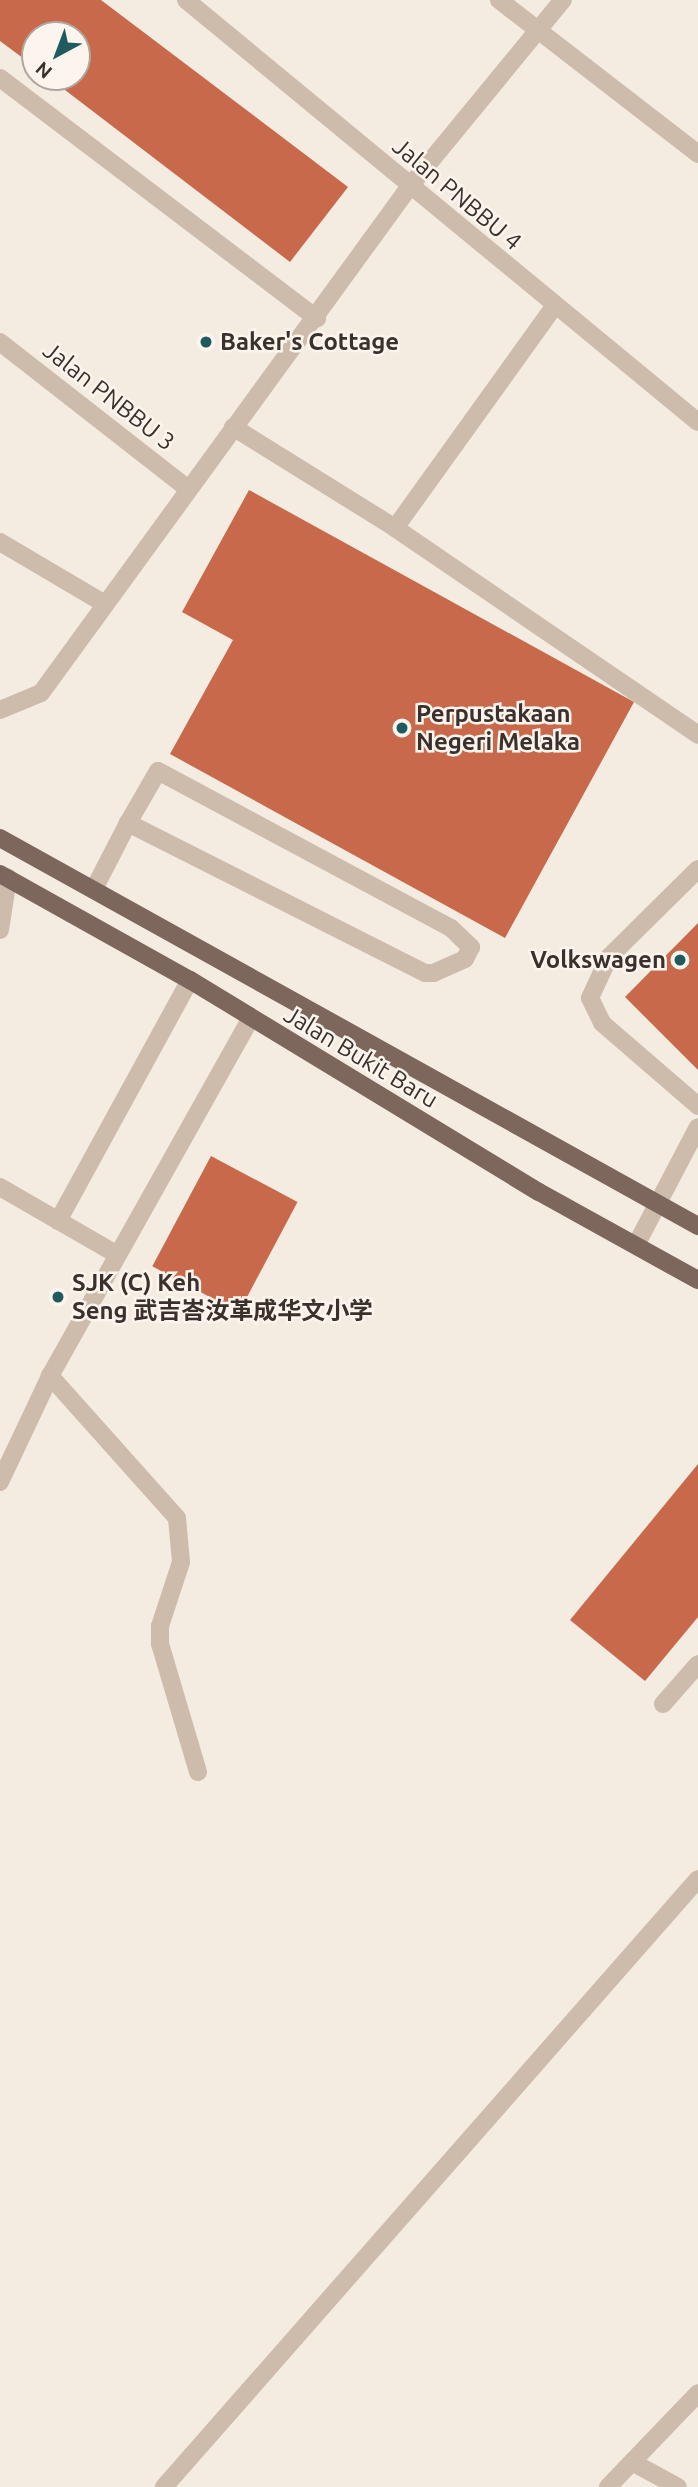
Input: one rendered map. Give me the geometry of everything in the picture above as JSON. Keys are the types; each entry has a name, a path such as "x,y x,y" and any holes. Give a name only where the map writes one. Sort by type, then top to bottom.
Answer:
{"main road":[{"name":"Jalan Bukit Baru","path":"0,838 698,1227"},
{"name":"Jalan Bukit Baru","path":"4,876 190,980 698,1280"}],"street":[{"name":"Jalan PNBBU 4","path":"186,0 554,307 698,422"},
{"path":"499,0 698,155"},
{"path":"0,710 41,693 233,427 317,320 410,186 563,0"},
{"path":"0,78 317,320"},
{"path":"395,528 554,307"},
{"name":"Jalan PNBBU 3","path":"0,342 188,489"},
{"path":"233,427 395,528 698,735"},
{"path":"0,542 105,604"},
{"path":"94,889 128,823 158,771 451,928 471,947 465,959 434,973 425,973 128,823"},
{"path":"698,869 609,957 590,999 602,1023 698,1106"},
{"path":"0,930 4,876"},
{"path":"58,1221 190,980"},
{"path":"0,1482 50,1376 251,1018"},
{"path":"636,1245 698,1127"},
{"path":"0,1187 117,1254"},
{"path":"50,1376 177,1518 181,1562 160,1626 160,1644 198,1772"},
{"path":"663,1704 698,1664"},
{"path":"164,2487 698,1879"},
{"path":"608,2487 698,2393"},
{"path":"632,2462 678,2487"}],"building":[{"path":"0,0 101,0 348,187 290,262 66,91 91,91 91,21 21,21 21,57 0,41"},
{"name":"Perpustakaan Negeri Melaka","path":"249,490 634,702 505,938 170,754 233,640 182,612"},
{"name":"Volkswagen","path":"698,923 698,1070 625,997"},
{"path":"211,1156 298,1202 239,1312 152,1266"},
{"path":"698,1464 698,1617 645,1681 570,1620"}],"place":[{"name":"Baker's Cottage","path":"206,342"},
{"name":"Perpustakaan Negeri Melaka","path":"402,728"},
{"name":"Volkswagen","path":"680,960"},
{"name":"SJK (C) Keh Seng 武吉峇汝革成华文小学","path":"58,1297"}]}
